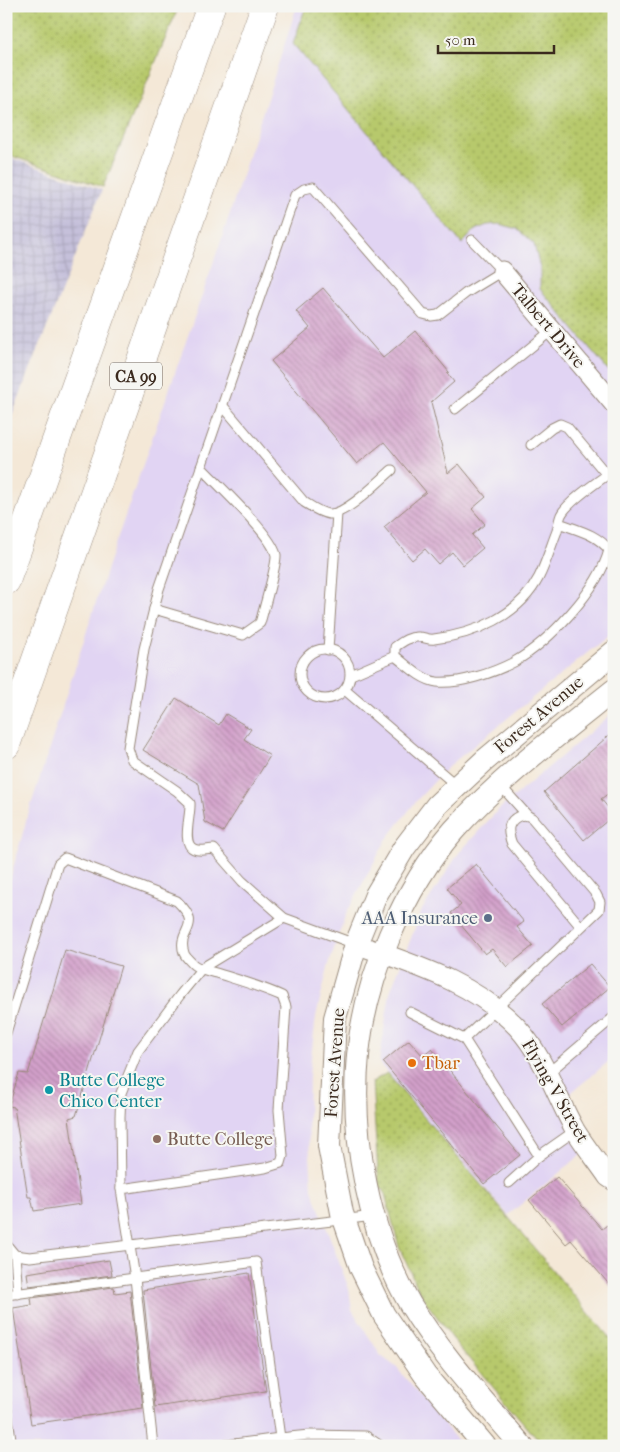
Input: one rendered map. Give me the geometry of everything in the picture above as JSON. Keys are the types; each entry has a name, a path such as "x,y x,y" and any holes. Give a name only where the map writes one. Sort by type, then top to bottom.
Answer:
{"highway":[{"name":"CA 99","path":"6,581 211,6"},
{"name":"CA 99","path":"6,745 265,6"},
{"path":"6,551 29,515"}],"street":[{"name":"Talbert Drive","path":"502,271 614,404"},
{"name":"Forest Avenue","path":"485,1446 425,1375 384,1315 361,1268 344,1220 329,1146 335,1018 356,944 376,895 404,848 437,805 457,786 614,652"},
{"name":"Forest Avenue","path":"522,1446 444,1354 410,1303 382,1245 364,1181 356,1098 358,1054 366,1007 382,954 399,915 423,872 453,831 500,785 614,690"},
{"name":"Flying V Street","path":"356,944 435,973 489,1002 518,1028 539,1059 576,1130 612,1177"}],"lane":[{"path":"356,944 284,918 242,881 214,849 192,849 187,843 186,837 191,813 190,803 177,791 132,760 128,748 144,649 159,589 295,195 304,189 313,188 423,314 438,316 466,293 502,271 472,240"},
{"path":"455,409 552,330"},
{"path":"222,405 304,502 323,512 337,513 348,507 392,470"},
{"path":"395,656 395,648 402,641 416,636 432,640 484,627 516,606 539,578 561,515 571,503 610,472 567,427 560,424 531,445"},
{"path":"154,609 243,635 260,623 276,557 272,544 201,467"},
{"path":"328,650 337,513"},
{"path":"395,656 422,677 435,682 459,681 514,662 531,649 572,614 592,586 609,550 602,541 595,537 559,523"},
{"path":"328,650 340,654 346,660 350,667 351,675 345,690 331,699 315,697 303,686 300,677 304,662 309,655 316,651 328,650"},
{"path":"351,675 395,656"},
{"path":"345,690 457,786"},
{"path":"464,1039 600,910 600,902 596,894 532,818 527,815 500,785"},
{"path":"527,815 521,815 510,824 508,828 512,844 581,927"},
{"path":"6,1033 58,864 65,858 176,902 187,911 190,920 183,943 184,955 195,966 282,996 286,1007 279,1091 283,1156 281,1163 265,1168 121,1190"},
{"path":"153,1446 135,1278 121,1190 120,1117 122,1093 138,1051 202,968 284,918"},
{"path":"410,1012 464,1039 539,1156"},
{"path":"547,1074 614,1017"},
{"path":"509,1183 539,1156 576,1130"},
{"path":"15,1255 30,1257 374,1216"},
{"path":"6,1244 15,1255 18,1294"},
{"path":"6,1295 256,1262 280,1438"},
{"path":"6,1404 12,1446"},
{"path":"219,1446 309,1435 366,1436 381,1446"}],"shaded area":[{"path":"297,6 614,6 614,631 449,766 417,800 386,840 345,916 328,967 316,1016 309,1075 308,1122 312,1189 349,1289 352,1310 381,1356 396,1367 462,1446 6,1446 6,894 27,818 107,568 222,238"},
{"path":"6,156 102,190 6,430"},
{"path":"614,712 614,1057 561,1101 588,1149 508,1215 379,1063 390,992 422,910 459,853 497,811"}],"green space":[{"path":"6,6 179,6 103,187 6,154"},
{"path":"306,6 614,6 614,377 540,289 540,268 534,244 517,229 500,224 487,225 475,230 462,244 293,44"},
{"path":"387,1073 614,1343 614,1446 543,1446 458,1346 421,1295 399,1247 384,1190 379,1188 372,1082"}],"building":[{"path":"323,288 383,358 415,331 449,372 447,373 454,382 431,402 448,473 459,464 486,497 472,509 485,524 472,535 483,548 463,565 452,552 438,564 425,549 412,560 384,527 426,492 384,442 357,464 271,361 310,328 296,311"},
{"path":"176,698 219,725 226,714 251,729 244,739 270,756 223,832 205,822 199,784 143,750"},
{"path":"614,731 614,789 601,799 614,815 584,840 544,792"},
{"name":"AAA Insurance","path":"476,864 524,922 517,927 533,946 507,967 492,949 485,954 451,913 461,905 447,888"},
{"name":"Butte College Chico Center","path":"65,950 121,966 76,1116 69,1118 81,1204 34,1211 31,1197 28,1197 14,1107 9,1106 19,1073 28,1074"},
{"path":"590,964 610,987 562,1027 542,1004"},
{"path":"409,1040 423,1056 432,1049 520,1155 484,1184 383,1062"},
{"path":"557,1177 602,1229 607,1225 614,1233 614,1290 571,1240 566,1244 529,1200"},
{"path":"109,1260 112,1275 29,1286 27,1273"},
{"path":"249,1273 266,1391 155,1407 143,1290"},
{"path":"114,1287 115,1293 130,1291 143,1408 31,1424 13,1308 32,1305 31,1298"}],"place":[{"name":"AAA Insurance","path":"488,918"},
{"name":"Tbar","path":"412,1063"},
{"name":"Butte College Chico Center","path":"49,1090"},
{"name":"Butte College","path":"157,1139"}]}
